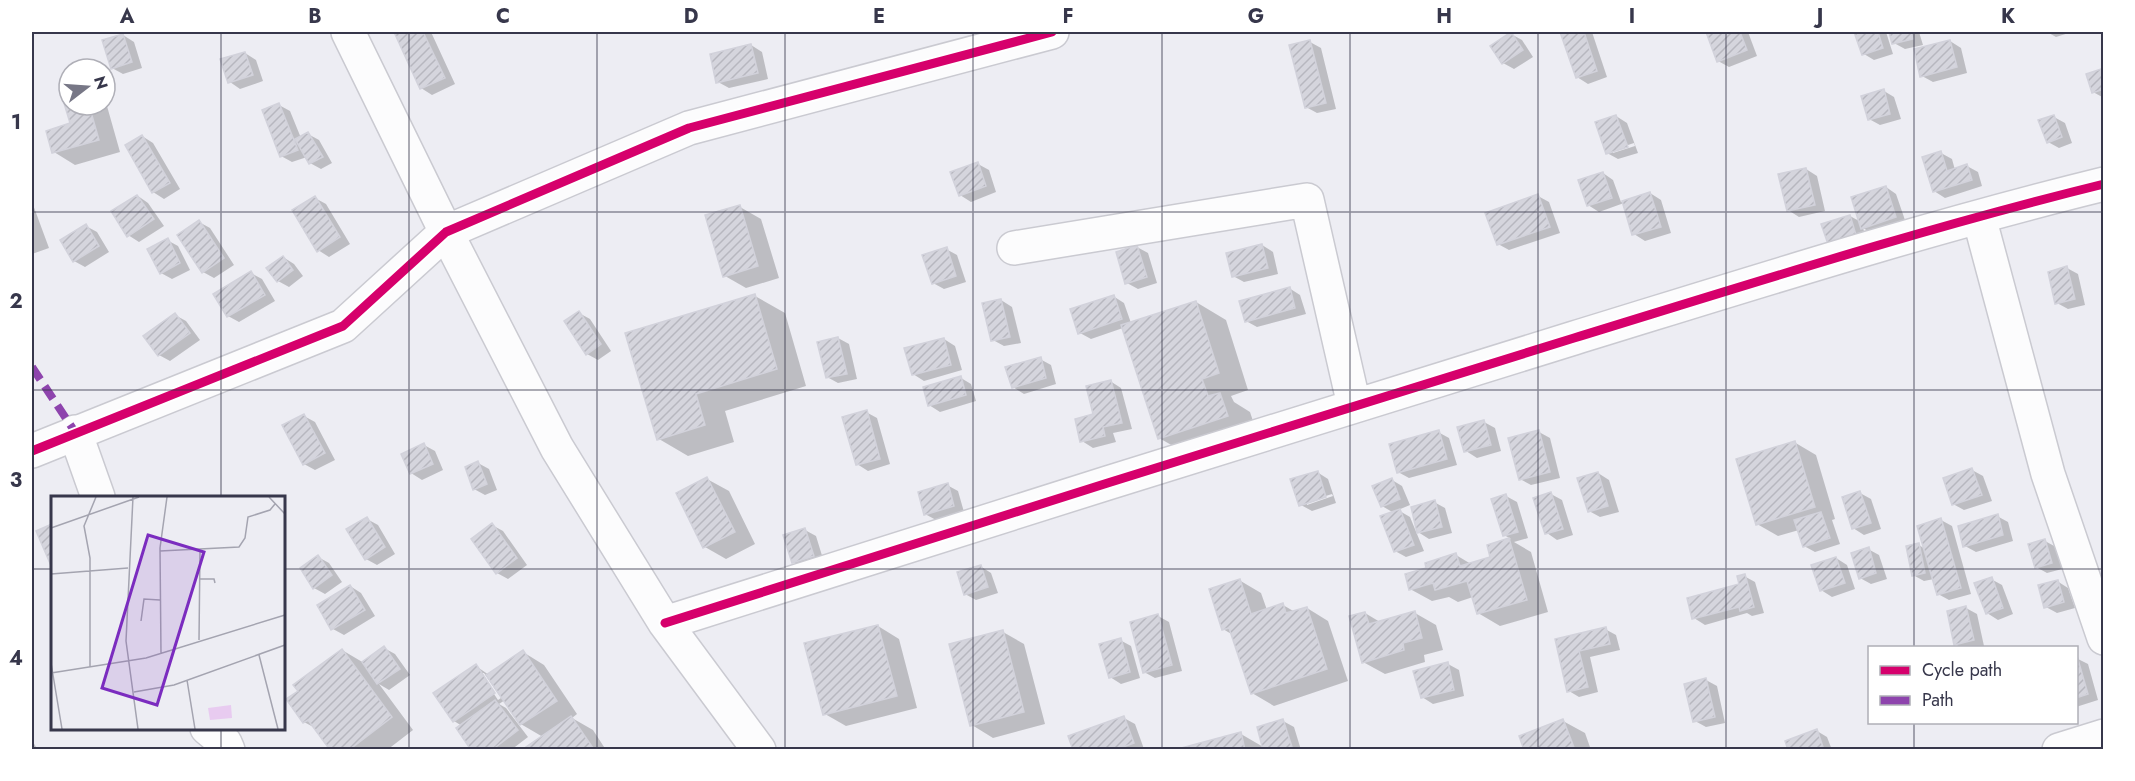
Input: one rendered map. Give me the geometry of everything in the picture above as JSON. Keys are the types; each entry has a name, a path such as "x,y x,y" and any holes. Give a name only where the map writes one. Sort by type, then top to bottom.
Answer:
{"street":[{"path":"348,32 446,232 557,448 665,623 759,750"},
{"path":"32,451 343,326 446,232 689,128 1052,32"},
{"path":"665,623 1354,405 1789,272 2103,184"},
{"path":"1014,248 1306,200 1354,405"},
{"path":"1979,217 2048,474 2103,638"},
{"path":"75,432 97,496"},
{"path":"208,730 225,743 228,750"},
{"path":"2059,750 2103,736"}],"building":[{"path":"394,32 423,32 445,78 420,89"},
{"path":"1511,32 1523,50 1502,64 1490,46"},
{"path":"1560,32 1584,32 1597,71 1576,78"},
{"path":"1706,32 1740,32 1747,50 1717,62"},
{"path":"1854,32 1878,32 1883,48 1862,55"},
{"path":"1889,32 1911,32 1913,39 1892,44"},
{"path":"123,34 132,62 117,67 117,57 107,57 102,40"},
{"path":"1310,40 1326,103 1305,108 1289,45"},
{"path":"1950,40 1957,67 1920,77 1914,49"},
{"path":"751,44 758,73 716,83 710,54"},
{"path":"245,52 253,75 228,83 220,59"},
{"path":"2104,68 2104,89 2092,93 2086,74"},
{"path":"1884,89 1890,114 1868,120 1861,96"},
{"path":"279,103 298,150 280,157 262,110"},
{"path":"1616,115 1628,147 1606,154 1595,122"},
{"path":"2054,115 2062,137 2047,143 2038,120"},
{"path":"68,117 92,117 99,140 52,153 46,131 70,123"},
{"path":"308,132 323,157 309,164 295,139"},
{"path":"142,135 170,183 152,193 125,145"},
{"path":"1941,151 1947,171 1967,164 1972,180 1933,192 1922,157"},
{"path":"978,162 986,186 959,196 950,172"},
{"path":"1806,168 1815,205 1787,211 1778,174"},
{"path":"1603,172 1612,198 1587,206 1578,180"},
{"path":"1886,186 1896,217 1861,229 1851,197"},
{"path":"1650,192 1661,227 1632,235 1622,201"},
{"path":"1538,194 1550,227 1497,245 1485,213"},
{"path":"137,195 154,219 127,237 111,211"},
{"path":"315,196 340,237 317,252 292,210"},
{"path":"740,205 758,266 723,277 705,215"},
{"path":"1850,215 1856,235 1828,244 1821,224"},
{"path":"199,220 224,258 202,273 177,235"},
{"path":"86,224 99,246 73,262 60,240"},
{"path":"168,238 180,263 160,274 147,249"},
{"path":"1262,244 1268,268 1232,277 1226,253"},
{"path":"1137,245 1147,277 1125,284 1116,252"},
{"path":"947,247 956,276 932,284 922,255"},
{"path":"283,256 293,270 277,282 266,268"},
{"path":"2067,266 2075,299 2055,304 2048,272"},
{"path":"251,271 265,295 227,317 213,294"},
{"path":"1290,287 1295,308 1245,322 1239,301"},
{"path":"755,294 777,369 696,394 705,425 657,440 625,333"},
{"path":"1114,295 1122,319 1078,334 1070,309"},
{"path":"1001,299 1010,337 991,341 982,303"},
{"path":"1196,301 1219,373 1202,379 1208,396 1220,393 1228,416 1158,439 1121,325"},
{"path":"579,311 601,344 586,355 564,321"},
{"path":"175,313 190,333 158,356 143,336"},
{"path":"838,337 847,374 826,378 817,342"},
{"path":"944,338 951,365 912,375 904,348"},
{"path":"1041,357 1046,378 1012,388 1005,367"},
{"path":"961,376 966,395 928,406 923,387"},
{"path":"1111,380 1122,423 1103,427 1105,436 1080,442 1075,419 1093,414 1086,386"},
{"path":"867,410 880,459 856,465 842,417"},
{"path":"304,414 325,453 303,465 282,425"},
{"path":"1484,420 1491,445 1464,452 1457,427"},
{"path":"1439,430 1447,459 1397,473 1389,444"},
{"path":"1539,430 1550,472 1519,480 1508,438"},
{"path":"1795,441 1815,507 1756,525 1736,459"},
{"path":"424,443 433,464 410,474 401,454"},
{"path":"478,461 487,484 473,490 465,467"},
{"path":"1972,468 1982,495 1952,505 1943,478"},
{"path":"1318,471 1326,497 1299,506 1290,479"},
{"path":"1598,472 1608,506 1588,512 1577,478"},
{"path":"707,477 735,532 703,548 676,493"},
{"path":"1392,478 1400,499 1381,507 1372,486"},
{"path":"948,483 954,506 924,515 918,492"},
{"path":"1860,491 1871,523 1852,529 1842,497"},
{"path":"1551,492 1563,529 1545,534 1533,498"},
{"path":"1506,494 1518,532 1503,536 1491,499"},
{"path":"1435,500 1442,527 1417,533 1411,507"},
{"path":"1400,509 1414,545 1394,552 1380,516"},
{"path":"1821,512 1830,538 1803,547 1794,520"},
{"path":"1998,514 2003,535 1963,547 1958,526"},
{"path":"367,517 385,547 365,560 346,529"},
{"path":"1941,518 1961,588 1937,595 1917,526"},
{"path":"492,523 517,558 496,574 471,539"},
{"path":"51,524 51,566 36,531"},
{"path":"805,528 814,556 792,563 783,535"},
{"path":"1509,538 1527,600 1477,614 1467,581 1435,590 1433,583 1409,590 1405,574 1426,568 1425,563 1456,553 1460,566 1490,557 1487,545"},
{"path":"2045,539 2052,563 2035,568 2028,544"},
{"path":"1919,543 1925,573 1912,576 1906,546"},
{"path":"1869,547 1876,573 1859,579 1851,553"},
{"path":"318,555 332,575 313,589 300,568"},
{"path":"1836,557 1845,583 1820,591 1811,565"},
{"path":"981,565 988,587 964,595 957,572"},
{"path":"1745,574 1754,607 1740,611 1739,607 1692,619 1687,598 1739,584 1737,576"},
{"path":"1992,577 2003,608 1986,614 1974,583"},
{"path":"1240,579 1251,614 1283,603 1286,613 1307,607 1327,669 1251,694 1229,628 1222,630 1209,589"},
{"path":"2058,580 2064,602 2044,608 2038,585"},
{"path":"350,585 365,610 331,630 317,605"},
{"path":"1966,606 1974,640 1954,645 1947,611"},
{"path":"1415,611 1422,638 1403,643 1404,650 1362,663 1349,616 1365,612 1369,624"},
{"path":"1158,614 1172,665 1143,673 1130,622"},
{"path":"878,625 897,696 823,715 804,643"},
{"path":"1606,627 1610,644 1579,651 1588,687 1567,692 1555,639"},
{"path":"1003,630 1024,712 970,726 949,644"},
{"path":"1121,638 1130,672 1109,678 1099,644"},
{"path":"384,646 400,669 377,684 362,662"},
{"path":"342,649 392,717 349,750 330,750 308,720 303,723 286,699 298,691 293,685"},
{"path":"523,650 557,701 520,725 486,675"},
{"path":"2078,659 2088,694 2078,697"},
{"path":"1448,662 1454,690 1421,698 1413,671"},
{"path":"476,664 495,693 453,722 433,693"},
{"path":"1706,678 1715,717 1693,722 1684,684"},
{"path":"495,700 518,730 492,750 471,750 456,728"},
{"path":"571,716 593,748 528,750 526,747"},
{"path":"1124,716 1134,743 1115,750 1073,750 1068,736"},
{"path":"1283,719 1293,750 1263,750 1257,727"},
{"path":"1563,719 1575,750 1524,750 1519,736"},
{"path":"1817,729 1824,750 1788,750 1785,741"},
{"path":"1241,732 1245,750 1181,750 1181,748"}],"marked path":[{"path":"32,367 75,432"}],"cycle path":[{"path":"32,451 343,326 446,232 689,128 1052,32"},
{"path":"665,623 1772,277 1970,219 2104,184"}]}
